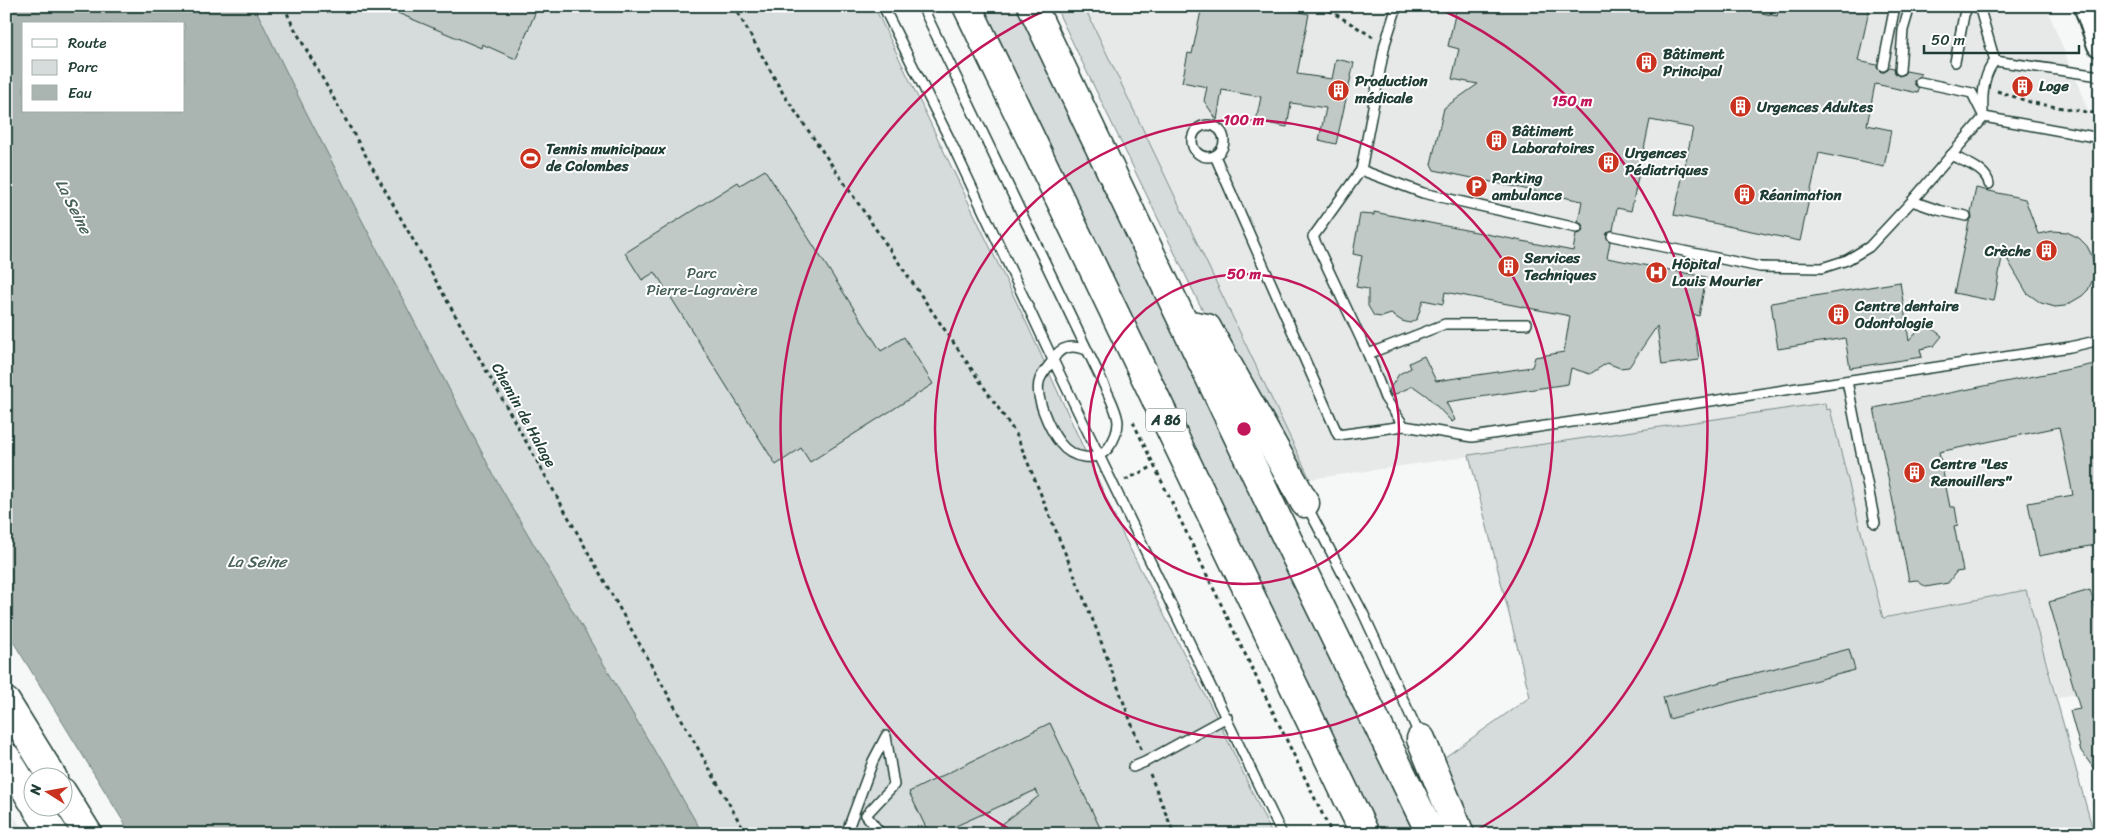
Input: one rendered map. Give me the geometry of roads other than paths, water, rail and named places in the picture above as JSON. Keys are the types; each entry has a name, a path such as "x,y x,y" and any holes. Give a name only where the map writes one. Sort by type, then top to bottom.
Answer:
{"main road":[{"name":"A 86","path":"967,6 1365,834"},
{"path":"1032,6 1431,834"},
{"path":"1185,324 1207,328 1305,503"},
{"path":"6,702 47,768"},
{"path":"1421,739 1460,834"},
{"path":"6,758 22,784"},
{"path":"72,808 88,834"},
{"path":"44,818 54,834"}],"street":[{"path":"2087,6 2100,44"}],"lane":[{"path":"883,6 949,138 1053,360 1282,834"},
{"path":"922,6 1087,350 1118,420 1113,441 1104,454 1088,458 1068,450 1060,444 1040,407 1040,380 1058,352 1066,347 1080,347 1087,350"},
{"path":"1396,6 1385,44 1360,170 1313,237 1368,354 1384,398 1404,426"},
{"path":"1883,66 1895,6"},
{"path":"1900,70 1903,30 1910,6"},
{"path":"1955,62 1964,15 1968,6"},
{"path":"1979,6 1995,61"},
{"path":"1995,61 2100,76"},
{"path":"1612,236 1760,267 1822,268 1847,260 1869,247 1912,201 1984,117 1983,99 1985,88 1989,68 1995,61"},
{"path":"1920,82 1972,94 1984,117"},
{"path":"1984,117 2100,138"},
{"path":"1951,155 1983,172 1990,184"},
{"path":"1215,156 1338,435 1404,426 1472,437 2070,347 2100,340"},
{"path":"1360,170 1423,193 1577,228"},
{"path":"1912,201 1938,210 1966,216"},
{"path":"1368,354 1445,324 1527,324"},
{"path":"1847,381 1874,523"},
{"path":"1305,503 1363,614 1421,739"},
{"path":"1133,766 1146,762 1226,717"},
{"path":"846,834 872,761 886,736 894,784 866,815 881,834"}],"water":[{"name":"La Seine","path":"6,6 254,6 305,110 495,478 703,834 131,834 6,630"}],"place":[{"name":"Bâtiment Principal","path":"1647,63"},
{"name":"Loge","path":"2023,86"},
{"name":"Production médicale","path":"1339,90"},
{"name":"Urgences Adultes","path":"1741,107"},
{"name":"Bâtiment Laboratoires","path":"1496,140"},
{"name":"Tennis municipaux de Colombes","path":"530,158"},
{"name":"Urgences Pédiatriques","path":"1609,162"},
{"name":"Parking ambulance","path":"1476,187"},
{"name":"Réanimation","path":"1744,195"},
{"name":"Crèche","path":"2047,251"},
{"name":"Services Techniques","path":"1508,267"},
{"name":"Hôpital Louis Mourier","path":"1656,273"},
{"name":"Centre dentaire Odontologie","path":"1839,315"},
{"name":"Centre \"Les Renouillers\"","path":"1915,473"}],"park label":[{"name":"Parc Pierre-Lagravère","path":"702,282"}]}
